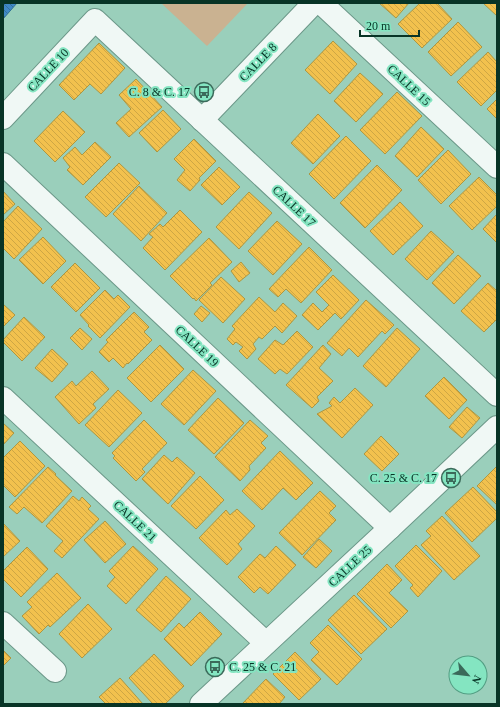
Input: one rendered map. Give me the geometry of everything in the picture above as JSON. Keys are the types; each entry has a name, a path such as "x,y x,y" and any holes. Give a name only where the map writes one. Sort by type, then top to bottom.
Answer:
{"street":[{"name":"CALLE 8","path":"202,120 314,3"},
{"name":"CALLE 15","path":"322,3 497,167"},
{"name":"CALLE 17","path":"92,22 95,20 497,395"},
{"name":"CALLE 10","path":"3,118 92,22"},
{"name":"CALLE 19","path":"3,164 390,528"},
{"name":"CALLE 21","path":"3,398 266,643"},
{"name":"CALLE 25","path":"200,704 497,427"},
{"path":"3,623 55,671"}],"shaded area":[{"path":"161,3 248,3 207,46"}],"building: Homes":[{"path":"379,3 409,3 396,18"},
{"path":"420,3 437,3 452,19 422,48 398,24"},
{"path":"483,3 497,3 497,16"},
{"path":"458,22 482,47 451,76 428,52"},
{"path":"333,41 357,64 330,94 305,70"},
{"path":"99,43 125,68 101,94 90,84 74,100 59,85"},
{"path":"488,52 497,62 497,90 481,106 457,82"},
{"path":"360,73 383,94 356,122 334,101"},
{"path":"136,79 162,107 129,137 116,123 131,109 119,95"},
{"path":"397,92 422,116 385,154 360,130"},
{"path":"497,99 497,119 487,109"},
{"path":"163,110 181,129 157,152 139,133"},
{"path":"63,111 85,132 55,162 34,141"},
{"path":"318,114 340,136 313,164 291,143"},
{"path":"421,127 444,149 417,177 395,156"},
{"path":"346,136 371,161 334,199 309,174"},
{"path":"194,139 216,161 199,178 200,180 190,191 177,180 185,170 174,159"},
{"path":"95,142 111,157 83,185 67,170 70,167 63,158 75,147 82,155"},
{"path":"448,150 471,174 441,204 418,180"},
{"path":"119,163 140,183 106,217 85,197"},
{"path":"377,165 402,190 365,228 340,203"},
{"path":"219,167 240,187 222,205 201,185"},
{"path":"479,177 497,195 497,206 472,230 449,206"},
{"path":"139,186 167,213 141,241 113,214"},
{"path":"3,191 15,204 3,215"},
{"path":"249,192 272,213 239,249 216,227"},
{"path":"400,202 423,226 393,255 370,231"},
{"path":"18,206 42,229 14,259 3,248 3,222"},
{"path":"180,210 202,232 165,270 143,248 153,237 149,234 160,224 163,227"},
{"path":"497,214 497,243 483,229"},
{"path":"277,221 302,244 273,275 248,251"},
{"path":"431,231 454,252 427,280 405,259"},
{"path":"43,237 66,261 43,284 19,260"},
{"path":"209,238 232,262 210,283 212,285 196,301 170,276"},
{"path":"309,247 332,270 301,303 286,289 278,297 269,289"},
{"path":"458,255 481,276 454,304 432,283"},
{"path":"241,262 250,273 239,282 231,271"},
{"path":"75,263 100,288 76,312 51,287"},
{"path":"333,275 359,300 341,319 335,313 318,330 302,315 313,303 322,312 329,305 316,292"},
{"path":"221,277 245,299 223,323 199,300"},
{"path":"488,283 497,291 497,319 484,332 461,311"},
{"path":"105,290 114,299 118,295 130,307 100,338 80,315"},
{"path":"259,297 275,312 283,303 297,316 282,333 275,326 262,339 259,337 253,344 256,349 247,359 239,351 243,347 236,342 233,345 227,339 235,329 232,326"},
{"path":"366,300 394,325 385,334 382,331 358,357 349,348 342,356 327,343"},
{"path":"3,304 15,315 3,327"},
{"path":"201,306 210,313 202,322 194,314"},
{"path":"134,312 149,327 144,332 152,340 123,368 113,358 109,362 99,352 108,342 106,340"},
{"path":"24,317 45,337 22,361 3,342 3,340"},
{"path":"80,328 92,339 82,350 70,338"},
{"path":"397,328 420,349 386,387 363,366"},
{"path":"297,331 313,347 287,374 280,369 275,374 258,359 275,340 283,345"},
{"path":"160,345 184,369 151,402 127,378"},
{"path":"323,345 331,354 319,368 333,381 317,397 319,401 312,408 286,385"},
{"path":"52,349 68,364 52,382 35,368"},
{"path":"193,370 216,391 184,425 161,404"},
{"path":"92,371 109,389 93,404 96,408 79,424 55,397 72,381 76,386"},
{"path":"444,377 467,400 449,419 425,396"},
{"path":"355,388 373,405 342,438 317,414 332,406 329,403 334,397 340,403"},
{"path":"118,390 142,413 109,447 85,425"},
{"path":"218,398 244,423 214,454 188,430"},
{"path":"467,407 480,418 462,438 449,427"},
{"path":"144,420 167,443 142,469 145,472 136,481 113,458 115,456 112,453"},
{"path":"250,420 268,436 261,443 266,448 249,466 250,470 240,481 215,457"},
{"path":"3,423 14,433 3,445"},
{"path":"381,436 399,454 382,471 364,454"},
{"path":"20,441 45,466 15,497 3,485 3,458"},
{"path":"280,451 313,483 296,500 283,488 262,510 242,491"},
{"path":"164,455 172,462 177,457 195,473 168,504 142,479"},
{"path":"497,466 497,505 477,486"},
{"path":"48,467 72,491 42,523 24,507 17,514 9,507"},
{"path":"200,476 224,500 196,529 171,506"},
{"path":"473,487 497,512 497,518 472,542 445,513"},
{"path":"320,491 336,506 329,513 336,520 302,555 279,533"},
{"path":"73,496 79,501 82,497 91,506 88,509 99,519 62,558 54,551 63,541 46,526"},
{"path":"237,509 255,526 238,544 242,549 227,565 199,538 226,510 230,515"},
{"path":"442,516 480,556 454,580 421,545 431,536 426,531"},
{"path":"105,521 126,544 105,563 84,540"},
{"path":"3,523 20,541 3,557"},
{"path":"319,539 332,551 316,568 303,557"},
{"path":"416,545 442,571 418,597 410,588 413,585 395,566"},
{"path":"133,546 158,569 126,604 107,586 115,577 109,571"},
{"path":"276,546 296,565 268,594 260,587 254,593 238,577 260,554 265,558"},
{"path":"27,547 48,569 21,597 3,579 3,571"},
{"path":"387,564 402,580 389,593 408,611 391,628 357,594"},
{"path":"57,573 81,598 50,627 48,625 39,634 22,616 32,607 27,602"},
{"path":"166,576 191,599 161,632 136,610"},
{"path":"354,595 387,629 361,654 328,620"},
{"path":"88,604 112,629 82,658 59,634"},
{"path":"200,612 222,634 191,666 164,639 179,623 184,628"},
{"path":"328,625 362,659 337,685 311,660 319,652 310,643"},
{"path":"3,650 11,658 3,666"},
{"path":"295,652 321,679 299,700 273,674"},
{"path":"154,654 184,686 165,704 153,704 129,678"},
{"path":"120,678 143,704 106,704 99,697"},
{"path":"266,679 285,697 279,704 242,704"}],"building: Schools":[{"path":"3,3 17,3 3,19"}],"place":[{"name":"C. 8 & C. 17","path":"204,92"},
{"name":"C. 25 & C. 17","path":"451,478"},
{"name":"C. 25 & C. 21","path":"215,667"}]}
